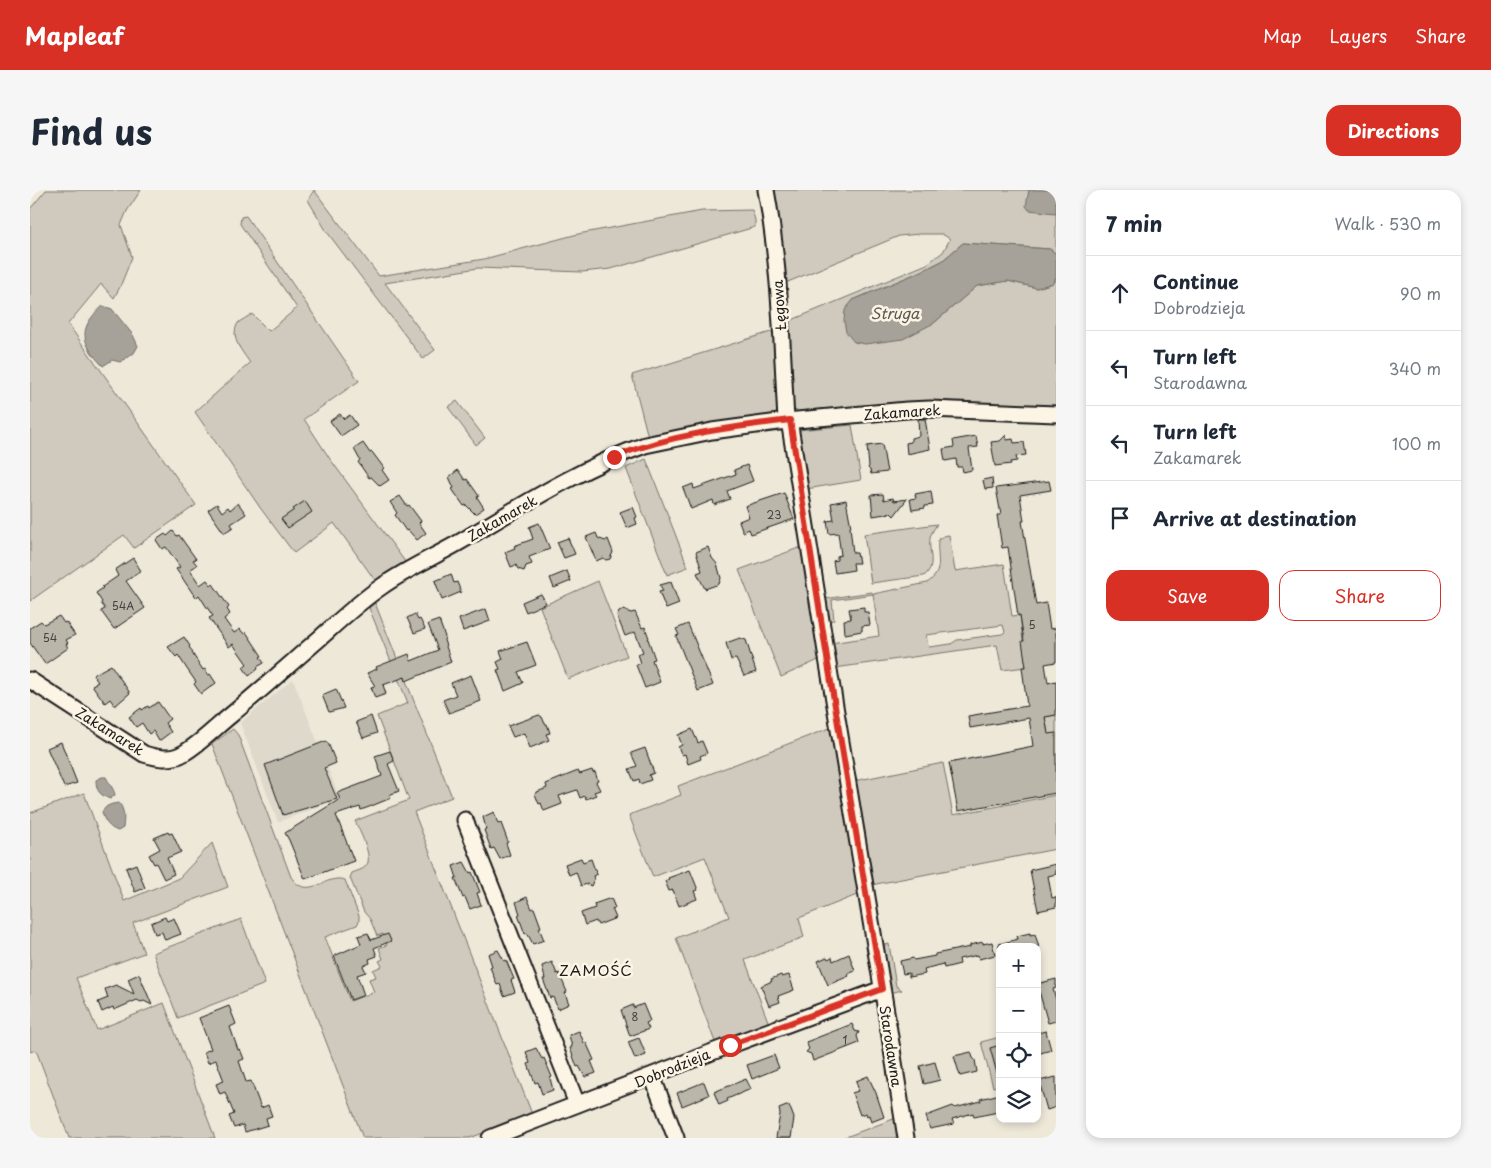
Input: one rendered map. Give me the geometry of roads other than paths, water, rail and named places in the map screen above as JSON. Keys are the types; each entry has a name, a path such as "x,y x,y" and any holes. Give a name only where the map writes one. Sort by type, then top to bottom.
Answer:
{"street":[{"name":"Łęgowa","path":"766,190 771,215 788,421"},
{"name":"Zakamarek","path":"30,680 144,754 171,758 183,754 246,703 380,587 414,566 595,466 645,445 712,431 788,421 930,409 1056,414"},
{"name":"Starodawna","path":"788,421 906,1138"},
{"path":"465,820 576,1104"},
{"name":"Dobrodzieja","path":"490,1138 882,989"},
{"path":"652,1076 676,1138"}],"water":[{"path":"1029,190 1056,190 1056,213 1029,210 1026,206"},
{"name":"Struga","path":"963,243 1050,249 1056,254 1056,277 1053,283 1037,288 1008,281 977,286 934,323 903,339 865,344 854,342 846,332 844,321 845,310 853,300 942,261"},
{"path":"103,306 112,309 133,335 138,346 134,353 120,362 112,360 103,366 90,350 85,336 89,321"},
{"path":"106,777 113,788 115,795 110,799 98,790 96,780"},
{"path":"119,803 124,821 123,828 118,831 107,824 102,812 109,805"}],"district":[{"name":"ZAMOŚĆ","path":"596,969"}]}
